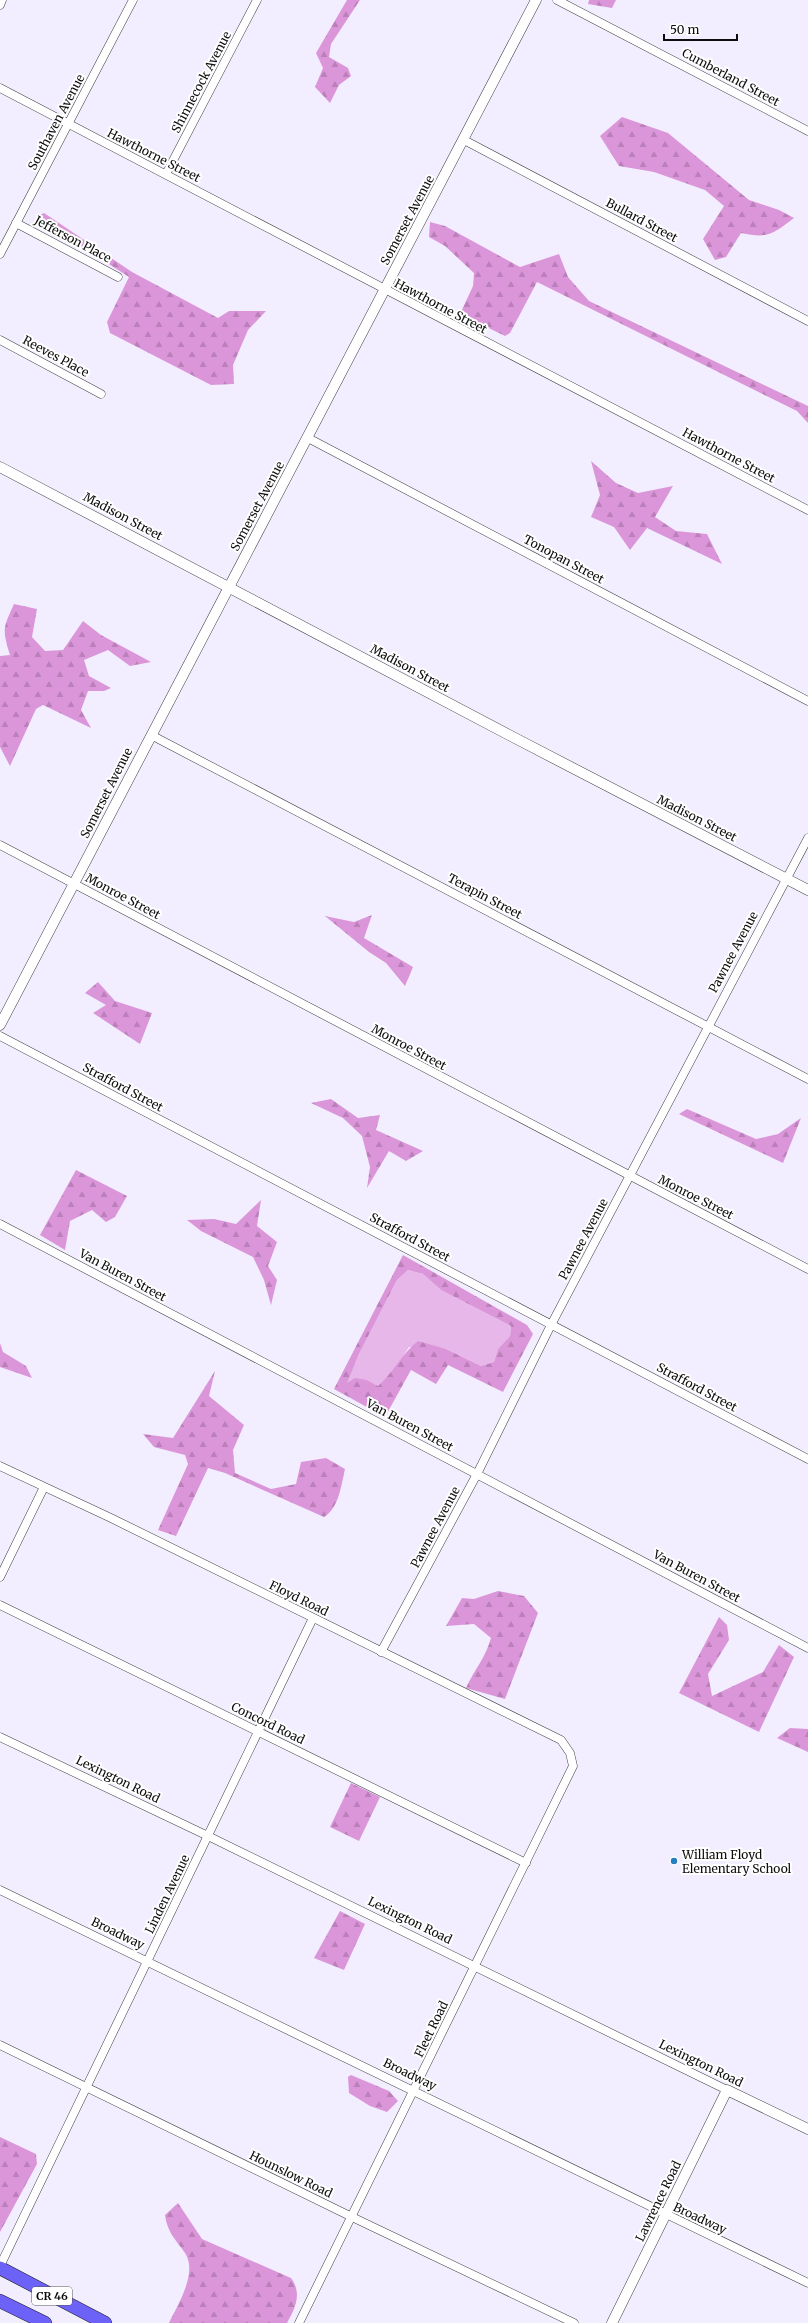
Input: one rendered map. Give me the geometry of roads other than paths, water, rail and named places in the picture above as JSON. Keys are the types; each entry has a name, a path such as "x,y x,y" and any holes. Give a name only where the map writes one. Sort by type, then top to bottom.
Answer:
{"highway":[{"name":"CR 46","path":"0,2267 105,2323"},
{"name":"CR 46","path":"0,2301 45,2323"}],"street":[{"path":"0,5 2,0"},
{"name":"Southaven Avenue","path":"0,254 133,0"},
{"name":"Shinnecock Avenue","path":"166,174 257,0"},
{"name":"Somerset Avenue","path":"0,1025 536,0"},
{"name":"Cumberland Street","path":"557,0 808,131"},
{"name":"Hawthorne Street","path":"0,88 808,510"},
{"name":"Bullard Street","path":"464,140 808,321"},
{"name":"Jefferson Place","path":"16,223 118,277"},
{"name":"Reeves Place","path":"0,340 101,394"},
{"name":"Tonopan Street","path":"308,438 808,701"},
{"name":"Madison Street","path":"0,467 229,586 511,736 808,890"},
{"name":"Terapin Street","path":"151,736 808,1079"},
{"name":"Pawnee Avenue","path":"380,1652 477,1474 551,1325 707,1026 808,838"},
{"name":"Monroe Street","path":"0,845 808,1269"},
{"name":"Strafford Street","path":"0,1036 808,1459"},
{"name":"Van Buren Street","path":"0,1224 808,1648"},
{"name":"Floyd Road","path":"0,1466 561,1740 570,1753 573,1766"},
{"path":"0,1577 44,1487"},
{"name":"Concord Road","path":"0,1605 526,1863"},
{"name":"Linden Avenue","path":"0,2267 313,1618"},
{"name":"Lexington Road","path":"0,1737 208,1836 808,2129"},
{"name":"Fleet Road","path":"299,2323 415,2090 474,1966 573,1766"},
{"name":"Broadway","path":"0,1890 148,1960 415,2090 666,2215 808,2283"},
{"name":"Hounslow Road","path":"0,2045 352,2217 574,2323"},
{"name":"Lawrence Road","path":"612,2323 727,2090"}],"place":[{"name":"William Floyd Elementary School","path":"674,1861"}]}
